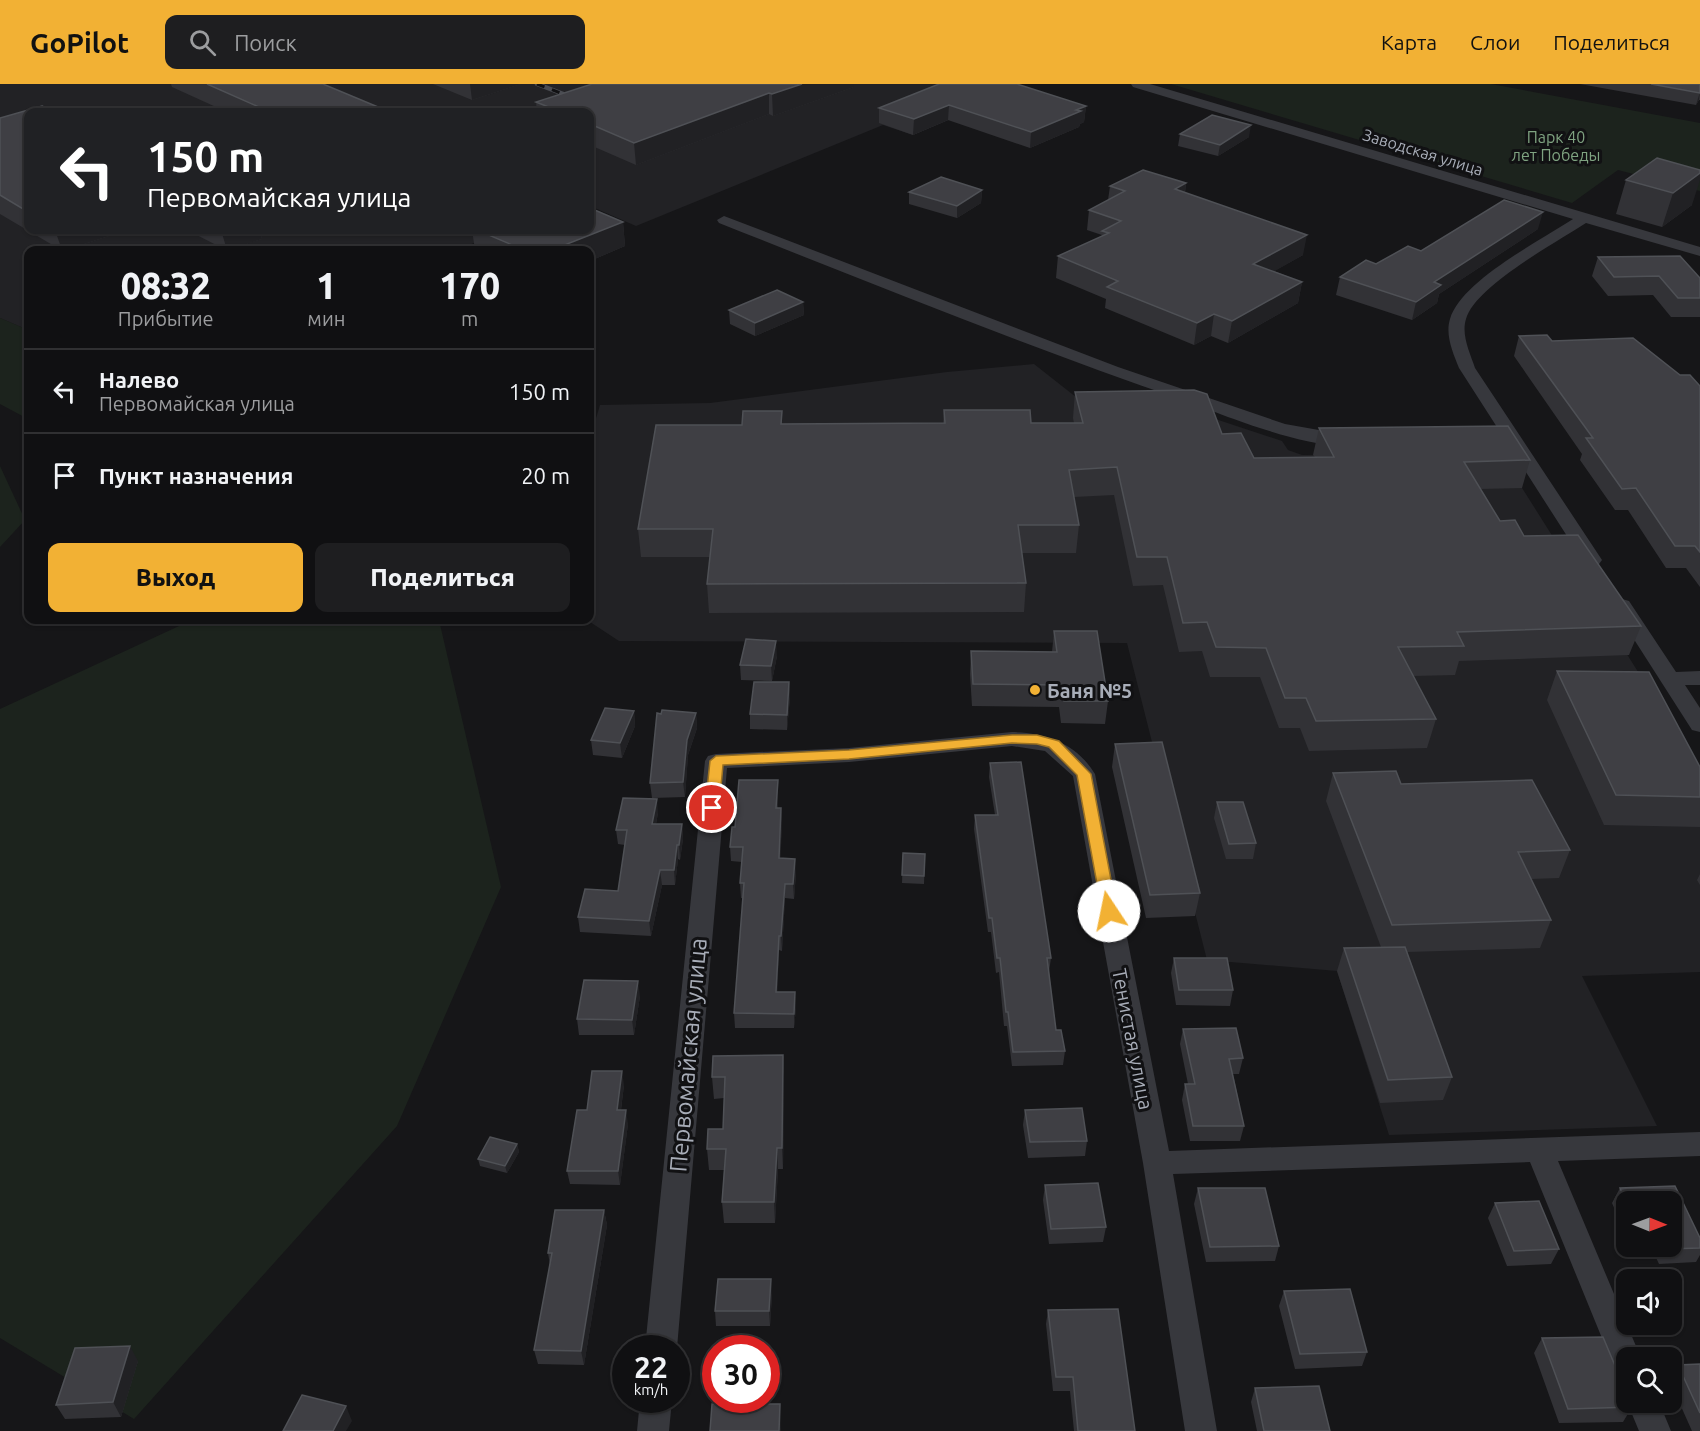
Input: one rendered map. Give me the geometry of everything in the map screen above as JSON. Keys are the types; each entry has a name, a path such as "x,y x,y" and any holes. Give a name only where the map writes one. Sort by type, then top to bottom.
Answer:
{"street":[{"name":"Заводская улица","path":"1137,84 1700,252"},
{"path":"1584,218 1478,288 1461,306 1457,320 1458,342 1467,368 1700,724"},
{"path":"724,220 981,322 1112,371 1281,429 1324,439 1363,440"},
{"path":"1490,441 1514,441"},
{"path":"1671,679 1700,678"},
{"name":"Тенистая улица","path":"716,761 849,754 1012,739 1037,740 1054,744 1084,774 1157,1163 1201,1431"},
{"name":"Первомайская улица","path":"662,1335 716,761"},
{"path":"1157,1163 1700,1144"},
{"path":"1540,1150 1621,1347"},
{"path":"653,1431 655,1413"},
{"path":"1648,1413 1655,1431"}],"shaded area":[{"path":"0,84 990,84 1016,92 913,135 883,125 636,226 594,208 594,108 24,108 24,234 498,234 468,246 24,246 24,328 0,318"},
{"path":"1034,364 1081,401 1152,398 1282,441 1288,450 1302,455 1500,453 1700,770 1700,972 1582,976 1657,1126 1389,1135 1337,971 1207,960 1127,643 619,641 593,624 594,425 600,405 710,403 947,372"}],"green space":[{"name":"Парк 40 лет Победы","path":"1171,84 1491,84 1700,123 1700,191 1618,170 1572,203"},
{"path":"0,318 24,328 24,417 0,404"},
{"path":"0,466 24,521 0,547"},
{"path":"183,624 440,624 501,887 397,1126 134,1419 0,1338 0,709"}],"building":[{"path":"207,84 323,84 380,108 261,108"},
{"path":"592,84 802,84 769,93 634,143 594,126 594,108 551,108 536,102"},
{"path":"939,84 1017,84 1086,106 1076,110 1081,111 1031,132 949,105 914,119 879,108"},
{"path":"1651,84 1700,84 1700,93"},
{"path":"24,111 24,210 0,195 0,118"},
{"path":"1212,115 1251,125 1220,145 1180,134"},
{"path":"1657,158 1700,170 1700,173 1673,193 1626,180"},
{"path":"1143,170 1186,183 1175,189 1307,235 1253,264 1302,282 1232,321 1214,314 1197,323 1107,287 1118,281 1058,256 1109,233 1102,231 1121,221 1089,210 1125,191 1110,186"},
{"path":"941,177 982,190 957,206 909,192"},
{"path":"1504,200 1543,212 1434,282 1441,285 1416,302 1340,277 1366,260 1376,264 1408,246 1421,251"},
{"path":"594,210 623,222 594,233"},
{"path":"486,234 593,234 562,246 515,246"},
{"path":"1680,256 1700,278 1700,298 1678,298 1659,276 1614,277 1598,257"},
{"path":"777,290 803,302 755,323 729,310"},
{"path":"1547,335 1552,341 1633,338 1680,375 1690,375 1700,386 1700,552 1695,546 1675,546 1636,488 1622,489 1586,438 1593,438 1519,336"},
{"path":"1194,390 1207,394 1222,434 1241,433 1254,458 1334,457 1319,428 1508,426 1530,460 1464,462 1500,521 1515,520 1524,536 1578,535 1641,626 1457,632 1464,646 1398,647 1436,719 1316,721 1306,698 1285,698 1266,648 1216,647 1207,622 1183,623 1167,557 1137,557 1117,467 1069,470 1079,525 1018,525 1026,583 707,584 713,529 638,529 656,425 742,425 743,411 782,411 781,424 945,423 944,410 1030,410 1031,423 1083,423 1075,392"},
{"path":"1054,631 1097,631 1108,701 1064,701 1062,685 973,684 971,651 1057,652"},
{"path":"746,639 776,641 771,666 740,665"},
{"path":"1557,671 1649,672 1700,767 1700,797 1616,795"},
{"path":"754,682 789,682 787,715 750,714"},
{"path":"605,708 634,711 620,743 591,740"},
{"path":"662,710 696,713 687,740 683,782 650,783 657,713 661,714"},
{"path":"1162,742 1200,893 1150,895 1115,744"},
{"path":"1021,762 1051,958 1047,958 1056,1030 1061,1030 1065,1051 1013,1052 1000,958 997,958 992,918 989,918 975,815 998,815 990,763"},
{"path":"1396,771 1401,784 1532,780 1570,850 1518,852 1551,920 1392,925 1333,773"},
{"path":"739,780 778,780 776,808 781,808 779,858 795,859 793,884 785,884 776,992 795,992 794,1014 734,1013 744,883 740,883 743,847 730,847 732,827 735,827"},
{"path":"623,798 657,799 652,824 682,824 674,870 660,870 649,921 578,917 585,889 618,891 627,830 616,830"},
{"path":"1217,802 1243,802 1256,843 1229,844"},
{"path":"903,853 925,854 924,876 902,875"},
{"path":"1405,947 1452,1077 1388,1080 1344,948"},
{"path":"1174,958 1227,958 1233,990 1179,990"},
{"path":"584,980 638,981 632,1020 577,1019"},
{"path":"1236,1028 1243,1058 1229,1059 1244,1126 1193,1126 1185,1084 1195,1084 1183,1029"},
{"path":"783,1055 782,1148 777,1148 774,1202 722,1202 726,1149 707,1149 708,1129 723,1129 725,1077 712,1077 713,1056"},
{"path":"592,1071 622,1071 617,1110 626,1110 618,1171 567,1171 577,1110 587,1110"},
{"path":"1082,1108 1087,1141 1030,1142 1025,1110"},
{"path":"490,1137 517,1144 505,1166 478,1159"},
{"path":"1098,1183 1106,1227 1051,1229 1045,1185"},
{"path":"1675,1186 1677,1191 1621,1191 1620,1188"},
{"path":"1198,1188 1265,1188 1279,1246 1210,1247"},
{"path":"1539,1201 1559,1249 1514,1251 1495,1203"},
{"path":"1682,1201 1700,1238 1700,1248 1682,1249"},
{"path":"555,1210 604,1210 581,1351 534,1350 552,1253 548,1253"},
{"path":"718,1279 771,1279 769,1311 715,1311"},
{"path":"1350,1289 1367,1352 1300,1354 1284,1291"},
{"path":"1118,1309 1135,1431 1078,1431 1073,1377 1056,1377 1048,1310"},
{"path":"1603,1337 1616,1368 1616,1408 1568,1409 1542,1338"},
{"path":"130,1346 113,1402 56,1405 75,1348"},
{"path":"1700,1364 1700,1413 1682,1374 1682,1365"},
{"path":"1319,1386 1330,1431 1264,1431 1255,1388"},
{"path":"302,1395 346,1406 333,1431 283,1431"},
{"path":"711,1413 780,1413 779,1431 710,1431"}],"railway":[{"path":"537,84 579,100"}],"place":[{"name":"Баня №5","path":"1035,690"}],"route":[{"path":"712,808 716,761 849,754 1012,739 1037,740 1054,744 1084,774 1109,911"}]}
